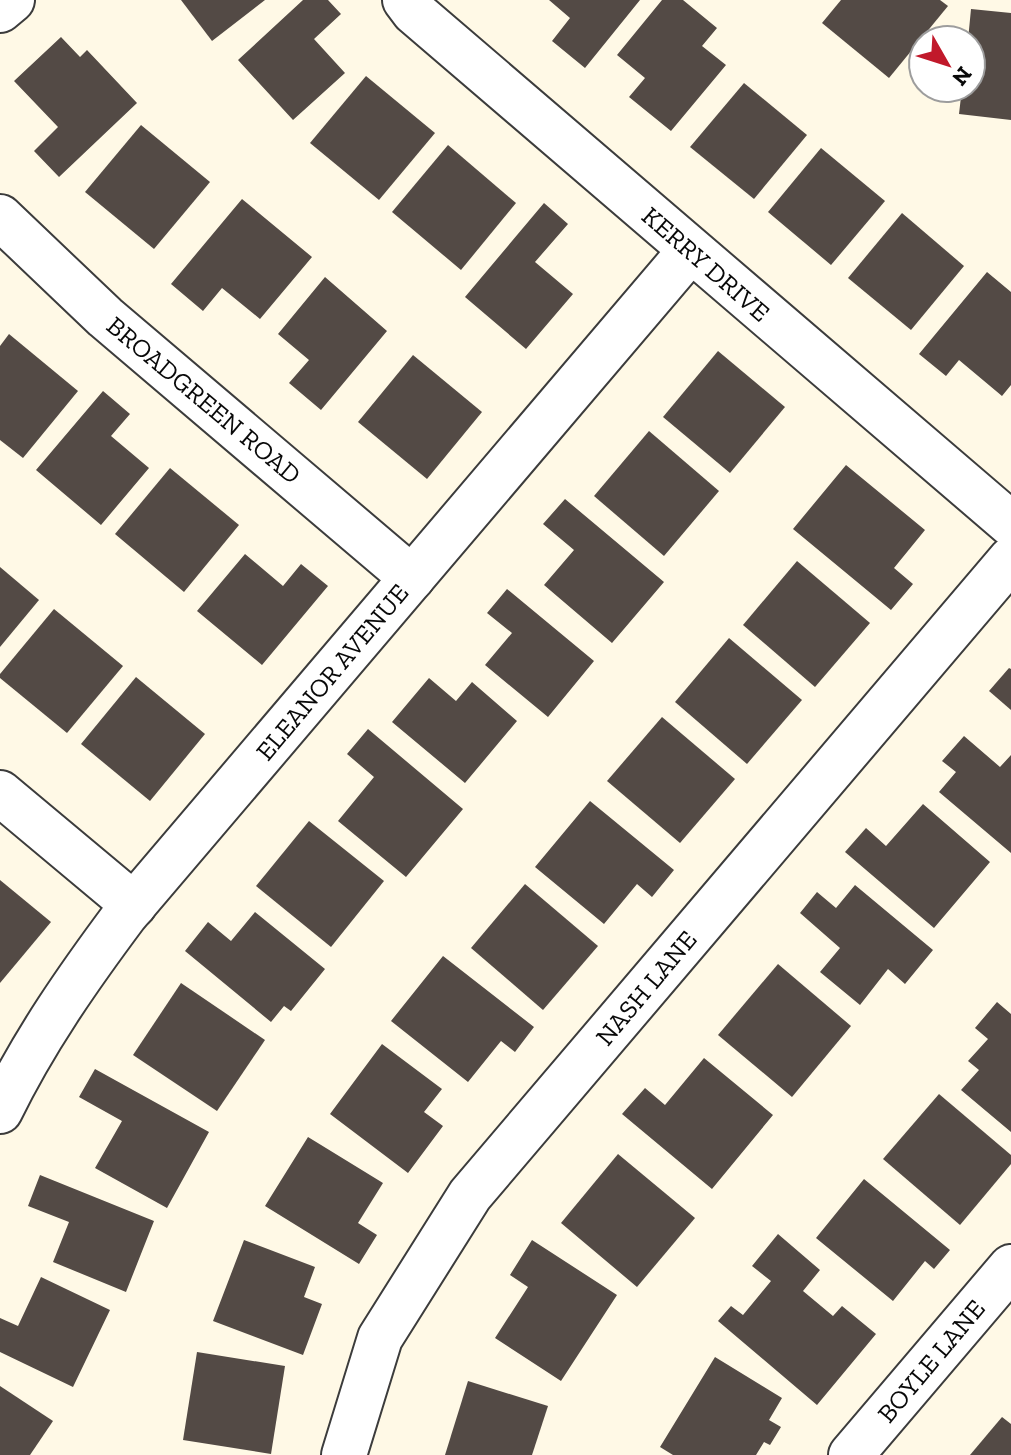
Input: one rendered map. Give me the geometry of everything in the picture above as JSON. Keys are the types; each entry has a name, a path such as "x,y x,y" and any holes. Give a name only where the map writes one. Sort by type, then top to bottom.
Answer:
{"street":[{"path":"0,10 12,0"},
{"name":"KERRY DRIVE","path":"405,0 414,12 690,251 1011,524"},
{"name":"BROADGREEN ROAD","path":"0,217 105,317 412,578"},
{"name":"ELEANOR AVENUE","path":"0,1111 72,986 134,905 690,251"},
{"name":"NASH LANE","path":"344,1455 380,1338 470,1195 1011,559"},
{"path":"0,793 134,905"},
{"name":"BOYLE LANE","path":"851,1455 1011,1267"}],"building":[{"path":"181,0 265,0 212,41"},
{"path":"303,0 328,0 341,14 314,39 345,73 293,120 238,60"},
{"path":"549,0 640,0 585,68 552,41 570,18"},
{"path":"662,0 683,0 717,28 702,46 726,65 671,131 629,97 645,78 617,55"},
{"path":"841,0 940,0 948,6 933,24 907,24 907,56 889,78 822,23"},
{"path":"971,9 1011,13 1011,120 959,114 960,104 987,104 987,24 970,24"},
{"path":"61,37 80,57 87,50 137,103 59,177 34,151 58,127 14,81"},
{"path":"366,76 435,133 379,200 310,143"},
{"path":"744,83 807,135 754,199 690,147"},
{"path":"141,125 210,182 154,249 85,192"},
{"path":"448,145 516,203 461,270 392,212"},
{"path":"821,148 885,201 831,265 768,212"},
{"path":"242,199 312,257 260,319 222,288 203,311 171,284"},
{"path":"544,203 568,224 535,262 573,294 526,349 465,297"},
{"path":"902,213 964,266 911,330 848,278"},
{"path":"987,272 1011,292 1011,385 1002,396 959,360 946,376 919,354"},
{"path":"325,277 387,331 321,410 289,383 309,360 278,334"},
{"path":"9,334 78,391 23,458 0,440 0,346"},
{"path":"718,351 785,407 730,473 663,417"},
{"path":"413,355 482,412 427,479 358,422"},
{"path":"103,391 130,414 111,436 149,468 101,525 36,470"},
{"path":"649,431 719,491 664,556 594,496"},
{"path":"846,465 925,530 894,568 913,584 891,610 793,529"},
{"path":"170,468 239,525 184,592 115,534"},
{"path":"565,499 664,582 612,643 544,585 574,550 543,524"},
{"path":"245,554 283,586 301,564 328,586 262,665 197,611"},
{"path":"797,561 870,623 815,687 743,625"},
{"path":"0,567 39,600 0,647"},
{"path":"507,589 594,661 548,717 485,665 512,633 487,613"},
{"path":"54,609 123,666 67,733 0,678 0,674"},
{"path":"729,638 802,700 747,764 675,702"},
{"path":"1011,669 1011,710 989,691"},
{"path":"136,677 205,734 150,801 81,744"},
{"path":"429,678 456,701 472,682 517,721 465,783 392,722"},
{"path":"662,717 735,779 680,843 607,781"},
{"path":"368,729 463,809 406,877 338,821 374,777 347,754"},
{"path":"964,736 1000,767 1011,755 1011,853 939,792 956,772 942,761"},
{"path":"590,801 674,870 652,897 637,884 604,924 535,867"},
{"path":"923,804 990,862 934,928 845,852 866,828 886,846"},
{"path":"309,821 384,881 331,947 256,886"},
{"path":"0,880 51,922 0,983"},
{"path":"525,884 598,946 543,1010 471,948"},
{"path":"855,885 933,950 905,984 888,969 860,1005 820,972 840,948 800,913 817,892 836,908"},
{"path":"255,912 325,969 291,1011 284,1006 271,1022 185,951 208,922 231,941"},
{"path":"443,956 534,1027 515,1052 501,1041 468,1082 391,1021"},
{"path":"778,964 851,1026 792,1097 718,1035"},
{"path":"181,983 265,1040 217,1111 133,1055"},
{"path":"997,1002 1011,1014 1011,1132 961,1090 979,1070 968,1061 988,1039 975,1028"},
{"path":"382,1044 442,1089 424,1112 443,1126 408,1173 330,1114"},
{"path":"704,1058 773,1115 712,1189 622,1114 645,1088 665,1105"},
{"path":"95,1069 209,1132 167,1208 95,1168 122,1121 79,1097"},
{"path":"939,1094 1011,1155 1011,1164 960,1225 883,1159"},
{"path":"308,1137 383,1183 358,1223 377,1235 359,1264 265,1206"},
{"path":"618,1154 695,1218 637,1287 561,1223"},
{"path":"40,1175 154,1221 126,1292 53,1262 69,1222 28,1206"},
{"path":"864,1179 950,1250 934,1269 925,1261 893,1301 816,1238"},
{"path":"778,1234 820,1270 803,1291 833,1316 842,1306 876,1334 817,1405 718,1321 731,1306 743,1315 771,1281 752,1266"},
{"path":"244,1240 315,1267 304,1297 322,1304 303,1355 213,1321"},
{"path":"532,1240 617,1295 561,1381 495,1338 528,1287 510,1275"},
{"path":"41,1277 110,1310 73,1387 0,1352 0,1318 18,1326"},
{"path":"197,1352 285,1366 271,1454 183,1440"},
{"path":"715,1357 782,1398 769,1420 781,1427 770,1445 764,1442 756,1455 673,1455 660,1447"},
{"path":"468,1381 548,1406 532,1455 445,1455"},
{"path":"0,1386 53,1421 30,1455 0,1455"},
{"path":"1002,1417 1011,1424 1011,1455 970,1455"}]}
